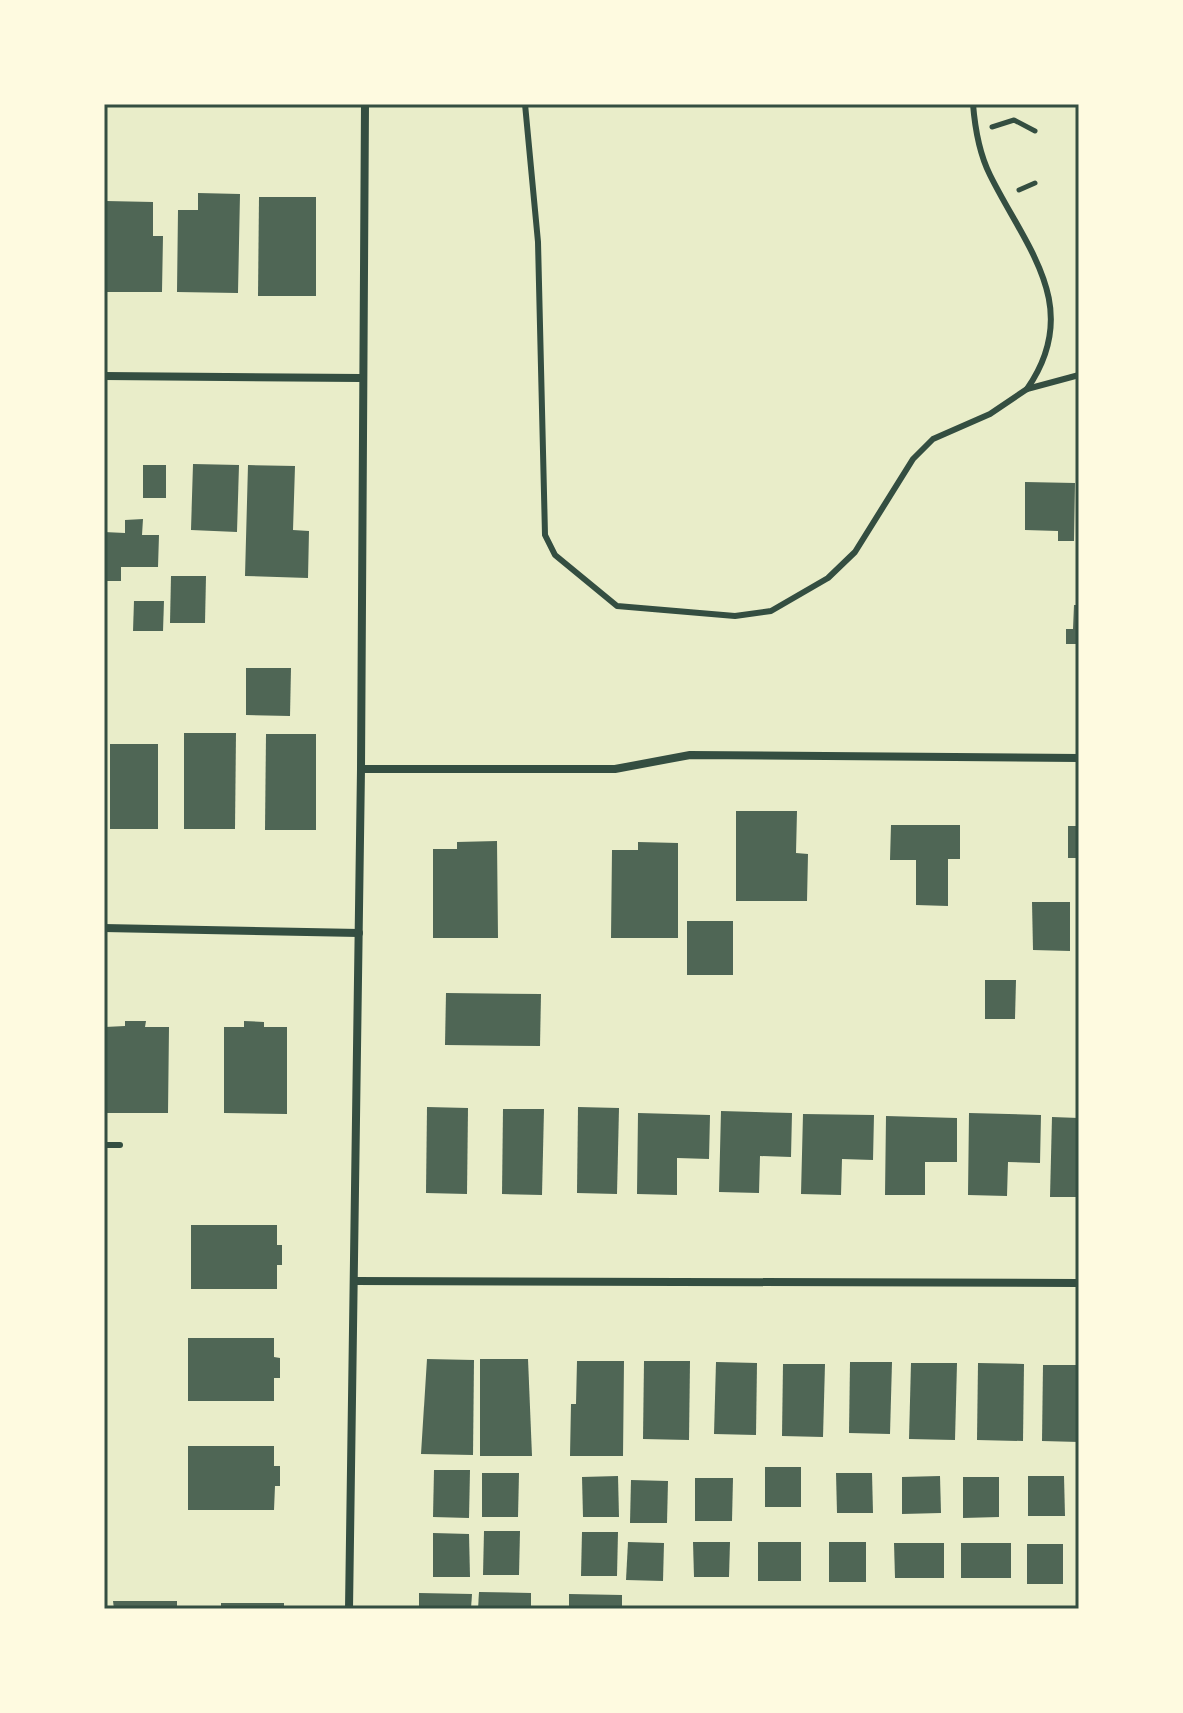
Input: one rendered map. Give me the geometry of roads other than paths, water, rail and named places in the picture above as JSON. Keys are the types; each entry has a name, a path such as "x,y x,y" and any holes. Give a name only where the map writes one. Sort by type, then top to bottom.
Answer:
{"street":[{"path":"349,1609 361,769 365,104"},
{"path":"104,376 361,378"},
{"path":"361,769 615,769 690,755 1079,758"},
{"path":"104,928 359,933"},
{"path":"355,1281 1079,1283"}],"lane":[{"path":"525,104 538,242 545,535 555,555 617,606 735,616 771,611 828,578 855,552 913,459 933,439 990,414 1027,389 1079,375"},
{"path":"973,104 975,132 990,174 1023,230 1050,288 1050,325 1041,369 1027,389"},
{"path":"104,1145 120,1145"}]}
